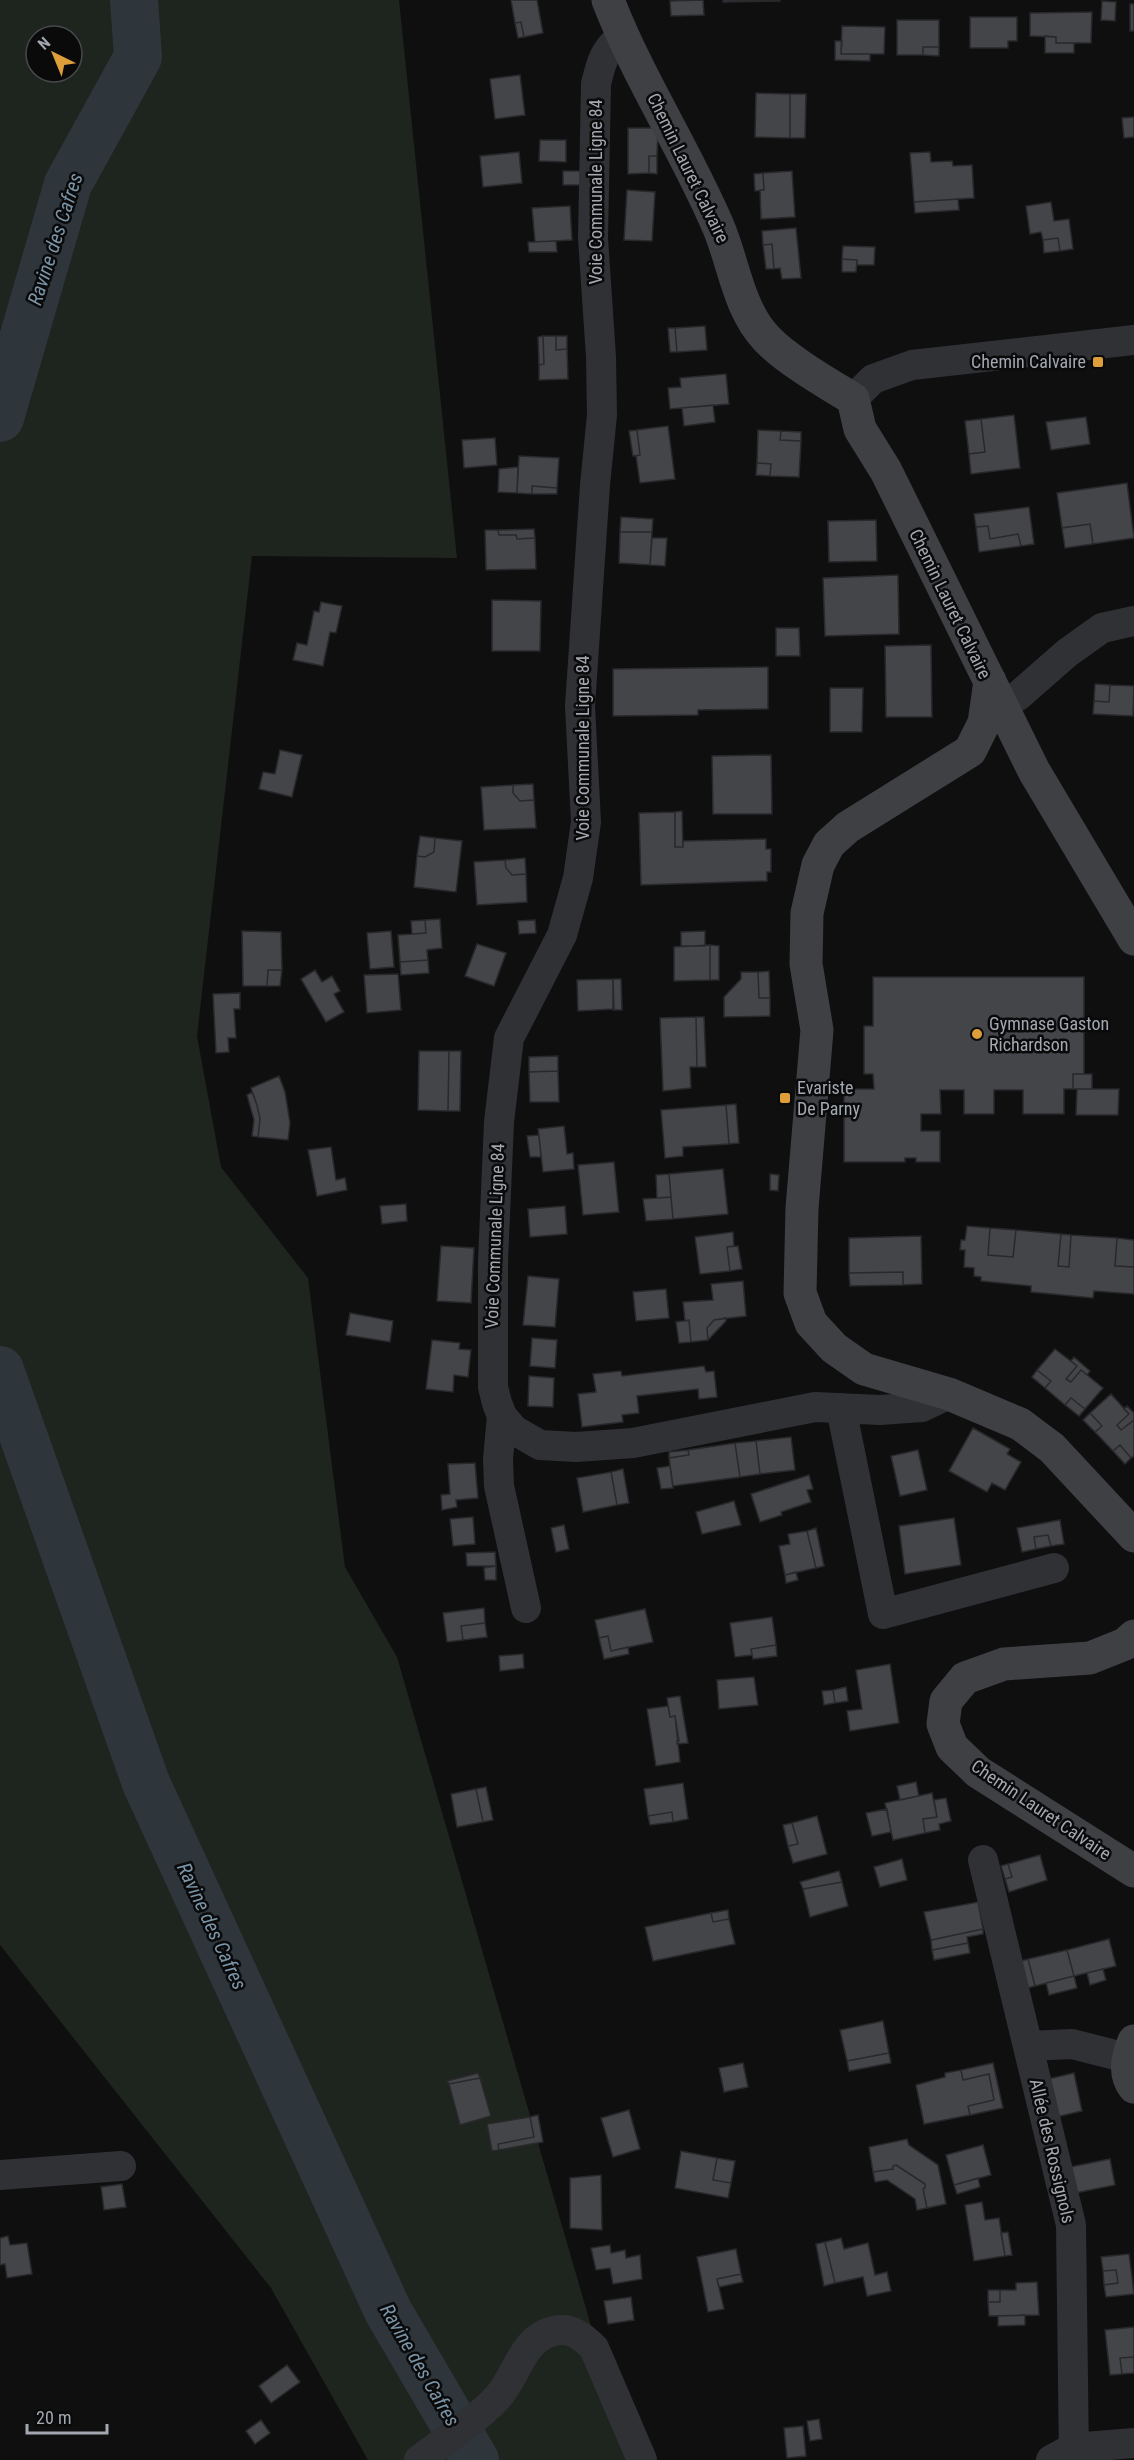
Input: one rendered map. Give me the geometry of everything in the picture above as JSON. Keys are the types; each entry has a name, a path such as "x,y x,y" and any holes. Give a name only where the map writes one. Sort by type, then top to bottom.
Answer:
{"main road":[{"name":"Chemin Lauret Calvaire","path":"608,0 622,36 683,150 719,227 748,313 767,339 809,371 853,399 860,429 886,471 996,693 970,751"},
{"path":"996,693 1034,771 1134,939"},
{"path":"1034,771 1016,756 999,750 970,751 848,827 830,843 818,865 807,914 806,964 817,1030 802,1208 800,1293 811,1323 834,1348 864,1369 949,1394 1020,1424 1052,1448 1134,1536"},
{"name":"Chemin Lauret Calvaire","path":"1134,1636 1125,1644 1090,1658 1004,1664 965,1678 946,1701 943,1724 952,1747 978,1772 1134,1871"},
{"path":"1090,1658 1134,1655"}],"street":[{"name":"Voie Communale Ligne 84","path":"526,1608 499,1486 498,1459 502,1416 493,1387 491,1328 499,1122 509,1038 562,935 578,878 586,822 580,706 602,416 593,238 596,84 601,60 610,46 622,36"},
{"path":"853,399 873,379 912,365 1134,340"},
{"path":"996,693 1018,696 1067,653 1102,628 1134,621"},
{"path":"502,1416 514,1430 540,1445 576,1447 633,1443 814,1407 880,1410 922,1407 949,1394"},
{"path":"841,1408 883,1614 1054,1568"},
{"name":"Allée des Rossignols","path":"983,1860 1071,2225 1066,2456"},
{"path":"1028,2046 1072,2044 1132,2062"},
{"path":"0,2175 121,2166"},
{"path":"419,2460 504,2391 526,2350 542,2333 563,2329 582,2336 594,2348 642,2460"},
{"path":"1066,2456 1134,2443"}],"shaded area":[{"path":"0,0 399,0 457,558 252,556 197,1036 221,1167 308,1278 345,1567 397,1657 630,2460 368,2460 271,2288 0,1945"}],"building":[{"path":"511,0 537,0 543,33 524,37 521,22 515,23"},
{"path":"703,0 704,15 671,16 670,1"},
{"path":"723,0 780,0 780,1 723,2"},
{"path":"1102,1 1116,2 1115,21 1101,20"},
{"path":"1130,4 1134,4 1134,31 1130,31"},
{"path":"1092,12 1091,43 1056,43 1056,37 1030,36 1030,13"},
{"path":"970,17 1017,17 1017,41 1008,41 1008,48 970,48"},
{"path":"897,20 939,20 939,47 923,47 923,55 897,55"},
{"path":"521,22 524,37 518,38 515,23"},
{"path":"842,26 885,27 884,54 841,54"},
{"path":"1045,36 1056,37 1056,43 1074,43 1074,53 1045,53"},
{"path":"835,41 842,41 841,54 870,54 870,61 835,60"},
{"path":"923,47 939,47 939,56 923,55"},
{"path":"520,75 525,115 495,119 490,79"},
{"path":"756,93 790,94 790,138 755,137"},
{"path":"790,94 806,94 805,138 790,138"},
{"path":"1134,117 1134,137 1124,138 1122,118"},
{"path":"628,128 658,128 657,156 649,156 649,173 628,174"},
{"path":"540,140 566,140 566,162 539,161"},
{"path":"519,152 522,183 483,187 480,156"},
{"path":"930,152 931,162 952,161 953,166 972,165 974,198 914,202 910,153"},
{"path":"649,156 657,156 657,174 649,173"},
{"path":"563,171 580,171 581,185 563,185"},
{"path":"792,171 795,217 761,219 760,190 764,190 763,173"},
{"path":"763,173 764,190 755,191 754,174"},
{"path":"627,190 655,192 652,241 624,240"},
{"path":"958,199 959,210 915,213 914,202"},
{"path":"1051,202 1054,221 1069,219 1073,249 1060,251 1058,238 1043,240 1041,232 1030,234 1026,206"},
{"path":"570,206 572,240 535,242 532,208"},
{"path":"796,228 801,278 782,279 780,268 774,269 772,244 763,245 762,231"},
{"path":"1058,238 1060,251 1044,253 1043,240"},
{"path":"556,241 557,252 529,252 528,242"},
{"path":"772,244 774,269 766,269 763,245"},
{"path":"843,246 875,247 874,265 857,265 857,260 842,259"},
{"path":"842,259 857,260 856,272 842,272"},
{"path":"705,326 707,350 677,352 675,328"},
{"path":"668,328 675,328 677,352 670,352"},
{"path":"543,336 556,336 556,350 567,349 568,379 539,380 539,365 544,364"},
{"path":"543,336 544,364 539,365 538,337"},
{"path":"556,336 567,336 567,349 556,350"},
{"path":"726,374 729,404 670,409 668,388 681,387 680,378"},
{"path":"713,405 715,422 684,426 682,408"},
{"path":"1014,415 1020,468 971,474 969,454 985,452 981,419"},
{"path":"1086,417 1090,444 1051,450 1046,422"},
{"path":"981,419 985,452 969,454 965,421"},
{"path":"668,426 675,479 640,483 636,456 640,455 637,430"},
{"path":"637,430 640,455 633,456 629,431"},
{"path":"758,430 781,431 780,440 801,441 799,477 770,476 771,464 757,463"},
{"path":"781,431 801,432 801,441 780,440"},
{"path":"495,438 497,465 464,468 462,440"},
{"path":"519,456 559,458 557,488 532,486 532,494 517,493"},
{"path":"757,463 771,464 770,476 756,475"},
{"path":"518,467 517,493 498,492 499,469"},
{"path":"1127,483 1134,538 1093,544 1090,524 1062,528 1057,493"},
{"path":"532,486 557,488 557,494 532,494"},
{"path":"1029,507 1034,544 1021,546 1018,534 990,539 988,526 976,527 974,514"},
{"path":"621,517 653,519 652,532 620,532"},
{"path":"876,520 877,561 829,562 828,521"},
{"path":"1090,524 1093,544 1065,548 1062,528"},
{"path":"988,526 990,539 1018,534 1021,546 979,552 976,527"},
{"path":"534,529 535,538 517,539 516,535 499,535 498,530"},
{"path":"485,530 498,530 499,535 516,535 517,539 535,538 536,569 486,570"},
{"path":"620,532 652,532 650,565 619,563"},
{"path":"652,538 667,538 665,566 650,565"},
{"path":"898,575 899,634 825,636 823,578"},
{"path":"492,600 541,601 540,651 492,651"},
{"path":"321,602 342,606 336,633 330,632 323,666 293,660 297,643 307,645 314,611 319,612"},
{"path":"776,628 799,628 800,656 776,656"},
{"path":"931,645 932,717 886,717 885,646"},
{"path":"768,667 768,709 698,710 698,715 613,716 613,669"},
{"path":"1095,684 1110,685 1109,702 1094,701"},
{"path":"1110,685 1134,686 1133,716 1093,714 1094,701 1109,702"},
{"path":"830,688 863,688 862,732 830,732"},
{"path":"280,750 302,755 292,797 259,789 263,772 275,774"},
{"path":"771,755 772,814 713,814 712,756"},
{"path":"533,784 534,800 520,801 513,793 513,785"},
{"path":"513,785 513,793 520,801 534,800 536,828 484,830 481,787"},
{"path":"682,811 683,847 675,847 675,812"},
{"path":"675,812 675,847 683,847 683,841 766,839 766,849 771,849 771,872 767,872 767,881 641,885 639,813"},
{"path":"420,836 435,838 434,852 425,857 417,856"},
{"path":"435,838 462,841 456,892 414,887 417,856 425,857 434,852"},
{"path":"525,858 526,874 512,875 506,868 505,860"},
{"path":"505,860 506,868 512,875 526,874 527,902 477,905 474,862"},
{"path":"440,919 442,948 427,950 428,960 400,962 398,935 426,933 425,920"},
{"path":"425,920 426,933 412,934 411,921"},
{"path":"535,920 536,933 519,934 518,921"},
{"path":"242,931 281,932 282,970 268,970 267,986 243,986"},
{"path":"391,931 394,967 370,969 367,933"},
{"path":"705,931 705,946 681,946 681,932"},
{"path":"477,944 506,953 494,986 465,976"},
{"path":"710,945 710,980 674,981 674,947"},
{"path":"710,945 719,946 719,980 710,980"},
{"path":"428,960 429,973 401,975 400,962"},
{"path":"268,970 282,970 280,986 267,986"},
{"path":"315,970 322,982 332,976 340,991 334,994 344,1012 326,1022 301,979"},
{"path":"769,971 770,998 759,998 758,972"},
{"path":"741,972 758,972 759,998 770,998 770,1016 724,1017 724,997 741,979"},
{"path":"398,974 401,1010 367,1013 364,975"},
{"path":"873,977 1084,977 1084,1074 1073,1074 1073,1089 1064,1089 1064,1114 1023,1114 1023,1090 994,1090 994,1114 964,1114 964,1090 940,1090 941,1114 921,1114 921,1131 940,1131 940,1162 916,1162 916,1158 905,1158 905,1162 844,1162 844,1089 874,1089 873,1074 864,1074 864,1026 873,1026"},
{"path":"613,979 621,979 622,1010 613,1010"},
{"path":"613,979 614,1009 578,1011 577,980"},
{"path":"240,993 240,1009 234,1009 236,1038 228,1038 229,1052 216,1053 213,994"},
{"path":"696,1017 704,1017 706,1067 697,1067"},
{"path":"696,1017 697,1067 690,1067 691,1088 663,1091 660,1018"},
{"path":"419,1051 449,1051 448,1111 418,1110"},
{"path":"449,1051 461,1051 460,1111 448,1111"},
{"path":"558,1056 558,1071 529,1072 529,1057"},
{"path":"558,1071 559,1102 530,1102 529,1072"},
{"path":"1073,1074 1092,1074 1092,1089 1073,1089"},
{"path":"279,1076 285,1092 290,1123 288,1140 258,1137 260,1119 251,1088"},
{"path":"1077,1089 1119,1089 1118,1115 1076,1115"},
{"path":"252,1092 260,1119 258,1137 252,1136 254,1120 247,1095"},
{"path":"736,1104 739,1143 729,1144 726,1105"},
{"path":"726,1105 729,1144 683,1147 683,1156 665,1158 661,1110"},
{"path":"564,1126 567,1154 573,1153 574,1169 543,1172 538,1129"},
{"path":"539,1135 541,1157 530,1157 527,1136"},
{"path":"331,1147 336,1180 345,1178 347,1190 317,1196 308,1150"},
{"path":"614,1162 619,1212 583,1215 578,1165"},
{"path":"723,1169 728,1214 673,1219 669,1174"},
{"path":"669,1174 671,1197 657,1198 656,1175"},
{"path":"770,1174 779,1175 778,1191 770,1190"},
{"path":"671,1197 673,1219 646,1221 643,1199"},
{"path":"406,1204 407,1221 382,1224 380,1206"},
{"path":"565,1206 567,1234 530,1237 528,1209"},
{"path":"967,1226 990,1228 988,1255 1013,1257 1016,1230 1061,1234 1058,1266 1069,1267 1071,1235 1117,1238 1115,1266 1134,1267 1134,1294 1094,1291 1093,1298 1031,1292 1031,1286 981,1281 981,1277 974,1276 974,1268 964,1267 965,1250 960,1250 961,1240 965,1240"},
{"path":"990,1228 1016,1230 1013,1257 988,1255"},
{"path":"733,1232 734,1246 727,1247 730,1271 700,1274 695,1237"},
{"path":"1061,1234 1071,1235 1069,1267 1058,1266"},
{"path":"921,1236 922,1284 903,1285 903,1272 849,1273 849,1238"},
{"path":"1117,1238 1134,1240 1134,1267 1115,1266"},
{"path":"441,1246 474,1248 471,1303 437,1301"},
{"path":"738,1246 742,1269 730,1271 727,1247"},
{"path":"903,1272 903,1285 850,1286 849,1273"},
{"path":"528,1276 559,1279 555,1327 523,1325"},
{"path":"743,1281 746,1316 714,1320 707,1328 708,1340 691,1342 689,1320 685,1321 683,1302 713,1300 711,1284"},
{"path":"666,1289 669,1318 636,1321 633,1292"},
{"path":"350,1313 393,1321 390,1342 346,1335"},
{"path":"726,1318 726,1321 708,1340 707,1328 714,1320"},
{"path":"689,1320 691,1342 679,1343 676,1322"},
{"path":"532,1338 557,1340 555,1368 530,1366"},
{"path":"432,1340 460,1343 459,1349 471,1350 468,1377 454,1375 453,1392 426,1389"},
{"path":"1055,1349 1077,1366 1066,1379 1071,1382 1081,1370 1103,1388 1085,1409 1071,1398 1065,1405 1045,1388 1051,1381 1037,1370"},
{"path":"1074,1357 1090,1371 1087,1375 1081,1370 1071,1382 1066,1379 1077,1366 1071,1361"},
{"path":"704,1366 706,1372 714,1371 717,1397 699,1399 698,1389 637,1396 639,1413 622,1415 623,1422 582,1427 578,1394 596,1392 593,1374 621,1371 622,1376"},
{"path":"1037,1370 1051,1381 1045,1388 1032,1377"},
{"path":"529,1376 554,1378 553,1407 528,1406"},
{"path":"1111,1394 1129,1414 1117,1425 1121,1430 1134,1420 1134,1456 1131,1458 1120,1445 1113,1451 1095,1432 1102,1426 1090,1413"},
{"path":"1071,1398 1085,1409 1079,1416 1065,1405"},
{"path":"1127,1406 1134,1413 1134,1420 1121,1430 1117,1425 1129,1414 1124,1409"},
{"path":"1090,1413 1102,1426 1095,1432 1083,1420"},
{"path":"973,1428 1010,1449 1007,1454 1021,1462 1005,1490 992,1483 987,1492 949,1471"},
{"path":"791,1437 795,1470 760,1474 756,1441"},
{"path":"756,1441 760,1474 740,1477 735,1443"},
{"path":"735,1443 740,1477 673,1486 669,1458 689,1455 688,1450"},
{"path":"1120,1445 1131,1458 1125,1464 1113,1451"},
{"path":"688,1450 689,1455 669,1458 669,1452"},
{"path":"918,1450 927,1490 900,1496 891,1456"},
{"path":"475,1463 478,1498 456,1500 457,1507 442,1510 441,1495 450,1494 448,1464"},
{"path":"670,1466 673,1488 661,1489 657,1468"},
{"path":"623,1469 629,1503 617,1505 611,1472"},
{"path":"611,1472 617,1505 583,1512 577,1478"},
{"path":"809,1475 813,1489 807,1490 811,1502 760,1522 751,1494"},
{"path":"734,1501 741,1525 702,1534 696,1512"},
{"path":"473,1517 475,1544 453,1546 450,1519"},
{"path":"954,1518 961,1565 905,1574 899,1526"},
{"path":"1060,1520 1064,1544 1051,1546 1048,1535 1034,1537 1036,1549 1022,1552 1017,1528"},
{"path":"564,1525 569,1549 556,1552 551,1528"},
{"path":"816,1528 824,1566 816,1568 807,1531"},
{"path":"807,1531 816,1568 785,1575 779,1546 790,1544 788,1534"},
{"path":"1048,1535 1051,1546 1036,1549 1034,1537"},
{"path":"495,1552 496,1566 467,1566 466,1553"},
{"path":"496,1566 496,1580 485,1580 484,1568"},
{"path":"796,1572 798,1580 786,1583 785,1575"},
{"path":"484,1608 485,1623 461,1626 463,1640 447,1642 443,1613"},
{"path":"645,1609 653,1642 611,1651 608,1636 599,1638 595,1620"},
{"path":"772,1617 776,1645 751,1649 752,1655 735,1657 730,1623"},
{"path":"485,1623 487,1637 463,1640 461,1626"},
{"path":"608,1636 611,1651 628,1647 629,1654 604,1659 599,1638"},
{"path":"776,1645 777,1656 753,1659 751,1649"},
{"path":"523,1654 524,1668 500,1671 499,1656"},
{"path":"890,1664 899,1723 850,1731 847,1711 862,1709 856,1670"},
{"path":"754,1677 758,1705 719,1709 717,1680"},
{"path":"846,1687 848,1701 835,1703 833,1690"},
{"path":"833,1690 835,1703 824,1705 822,1691"},
{"path":"680,1696 688,1743 677,1744 679,1741 675,1716 670,1717 667,1698"},
{"path":"668,1706 670,1717 675,1716 680,1762 656,1766 647,1709"},
{"path":"916,1782 919,1796 900,1800 897,1786"},
{"path":"683,1783 688,1819 673,1822 672,1812 648,1816 644,1789"},
{"path":"486,1787 493,1820 483,1822 476,1789"},
{"path":"476,1789 483,1822 457,1827 451,1794"},
{"path":"932,1793 937,1817 923,1819 925,1833 893,1840 885,1803"},
{"path":"946,1798 951,1821 939,1824 940,1830 925,1833 923,1819 937,1817 934,1800"},
{"path":"887,1809 891,1832 872,1836 866,1813"},
{"path":"672,1812 673,1822 650,1825 648,1816"},
{"path":"817,1816 827,1854 793,1863 788,1846 798,1844 792,1823"},
{"path":"792,1823 798,1844 788,1846 783,1825"},
{"path":"1040,1855 1047,1880 1009,1892 1005,1879 1012,1877 1008,1864"},
{"path":"902,1859 907,1880 880,1887 874,1867"},
{"path":"1008,1864 1012,1877 1005,1879 1001,1866"},
{"path":"839,1871 842,1882 803,1889 800,1882"},
{"path":"842,1882 848,1906 810,1917 803,1889"},
{"path":"978,1902 983,1929 931,1940 924,1912"},
{"path":"728,1910 729,1919 713,1922 711,1913"},
{"path":"711,1913 713,1922 729,1919 735,1944 653,1961 645,1927"},
{"path":"983,1929 983,1934 967,1937 968,1943 932,1950 931,1940"},
{"path":"1109,1939 1116,1966 1074,1976 1067,1950"},
{"path":"968,1943 970,1953 934,1960 932,1950"},
{"path":"1067,1950 1074,1976 1035,1986 1028,1959"},
{"path":"1028,1959 1035,1986 1024,1989 1018,1962"},
{"path":"1103,1969 1106,1980 1090,1985 1087,1973"},
{"path":"1074,1976 1077,1988 1049,1995 1046,1983"},
{"path":"883,2021 889,2053 847,2061 840,2030"},
{"path":"889,2053 891,2063 849,2071 847,2061"},
{"path":"743,2063 748,2087 724,2092 719,2068"},
{"path":"993,2063 1003,2108 970,2115 968,2106 994,2100 989,2074 963,2080 961,2070"},
{"path":"961,2070 963,2080 989,2074 994,2100 968,2106 970,2115 924,2124 916,2085 945,2077 945,2073"},
{"path":"478,2073 480,2078 449,2084 447,2081"},
{"path":"1074,2073 1082,2111 1056,2117 1048,2079"},
{"path":"480,2078 491,2116 460,2125 449,2084"},
{"path":"629,2110 640,2149 613,2157 601,2118"},
{"path":"538,2115 543,2142 499,2150 498,2144 534,2137 530,2117"},
{"path":"530,2117 534,2137 498,2144 499,2150 492,2151 487,2124"},
{"path":"907,2139 909,2145 938,2165 946,2204 927,2208 923,2189 925,2184 896,2165 893,2169 873,2172 869,2147"},
{"path":"983,2145 991,2175 954,2185 946,2155"},
{"path":"681,2151 717,2158 713,2180 731,2183 728,2198 675,2188"},
{"path":"717,2158 735,2161 731,2183 713,2180"},
{"path":"1110,2159 1115,2185 1075,2193 1070,2167"},
{"path":"896,2165 925,2184 923,2189 927,2208 917,2210 915,2199 887,2180 875,2182 873,2172 893,2169"},
{"path":"601,2175 602,2230 570,2228 570,2178"},
{"path":"978,2178 980,2187 957,2194 954,2185"},
{"path":"122,2184 126,2207 104,2210 101,2187"},
{"path":"982,2202 985,2220 999,2218 1005,2256 974,2261 965,2205"},
{"path":"1008,2232 1012,2255 1005,2256 1001,2233"},
{"path":"8,2236 10,2245 27,2243 32,2274 7,2278 5,2264 0,2265 0,2238"},
{"path":"841,2238 844,2249 868,2243 875,2275 887,2272 891,2291 867,2296 863,2277 835,2283 825,2242"},
{"path":"825,2242 835,2283 824,2286 816,2244"},
{"path":"610,2245 611,2253 625,2250 626,2258 640,2255 642,2279 613,2284 610,2268 596,2270 591,2248"},
{"path":"736,2249 741,2274 717,2279 724,2309 708,2312 697,2257"},
{"path":"1129,2254 1134,2294 1106,2297 1104,2285 1118,2283 1116,2270 1103,2271 1101,2257"},
{"path":"1116,2270 1118,2283 1104,2285 1103,2271"},
{"path":"741,2274 743,2282 719,2287 717,2279"},
{"path":"1037,2282 1039,2315 989,2316 988,2302 1000,2302 1000,2290 1016,2290 1016,2283"},
{"path":"988,2290 1000,2290 1000,2302 988,2302"},
{"path":"631,2297 634,2320 608,2324 604,2301"},
{"path":"1025,2315 1025,2325 998,2326 998,2316"},
{"path":"1134,2327 1134,2357 1120,2358 1122,2374 1110,2375 1105,2330"},
{"path":"1134,2357 1134,2373 1122,2374 1120,2358"},
{"path":"287,2365 300,2382 271,2403 259,2386"},
{"path":"819,2419 822,2439 810,2441 807,2421"},
{"path":"261,2420 270,2433 255,2444 246,2431"},
{"path":"803,2426 806,2456 787,2458 784,2428"}],"waterway":[{"name":"Ravine des Cafres","path":"0,418 68,184 138,57 134,0"},
{"name":"Ravine des Cafres","path":"0,1370 146,1783 388,2311 475,2460"}],"place":[{"name":"Chemin Calvaire","path":"1098,362"},
{"name":"Gymnase Gaston Richardson","path":"977,1034"},
{"name":"Evariste De Parny","path":"785,1098"}]}
